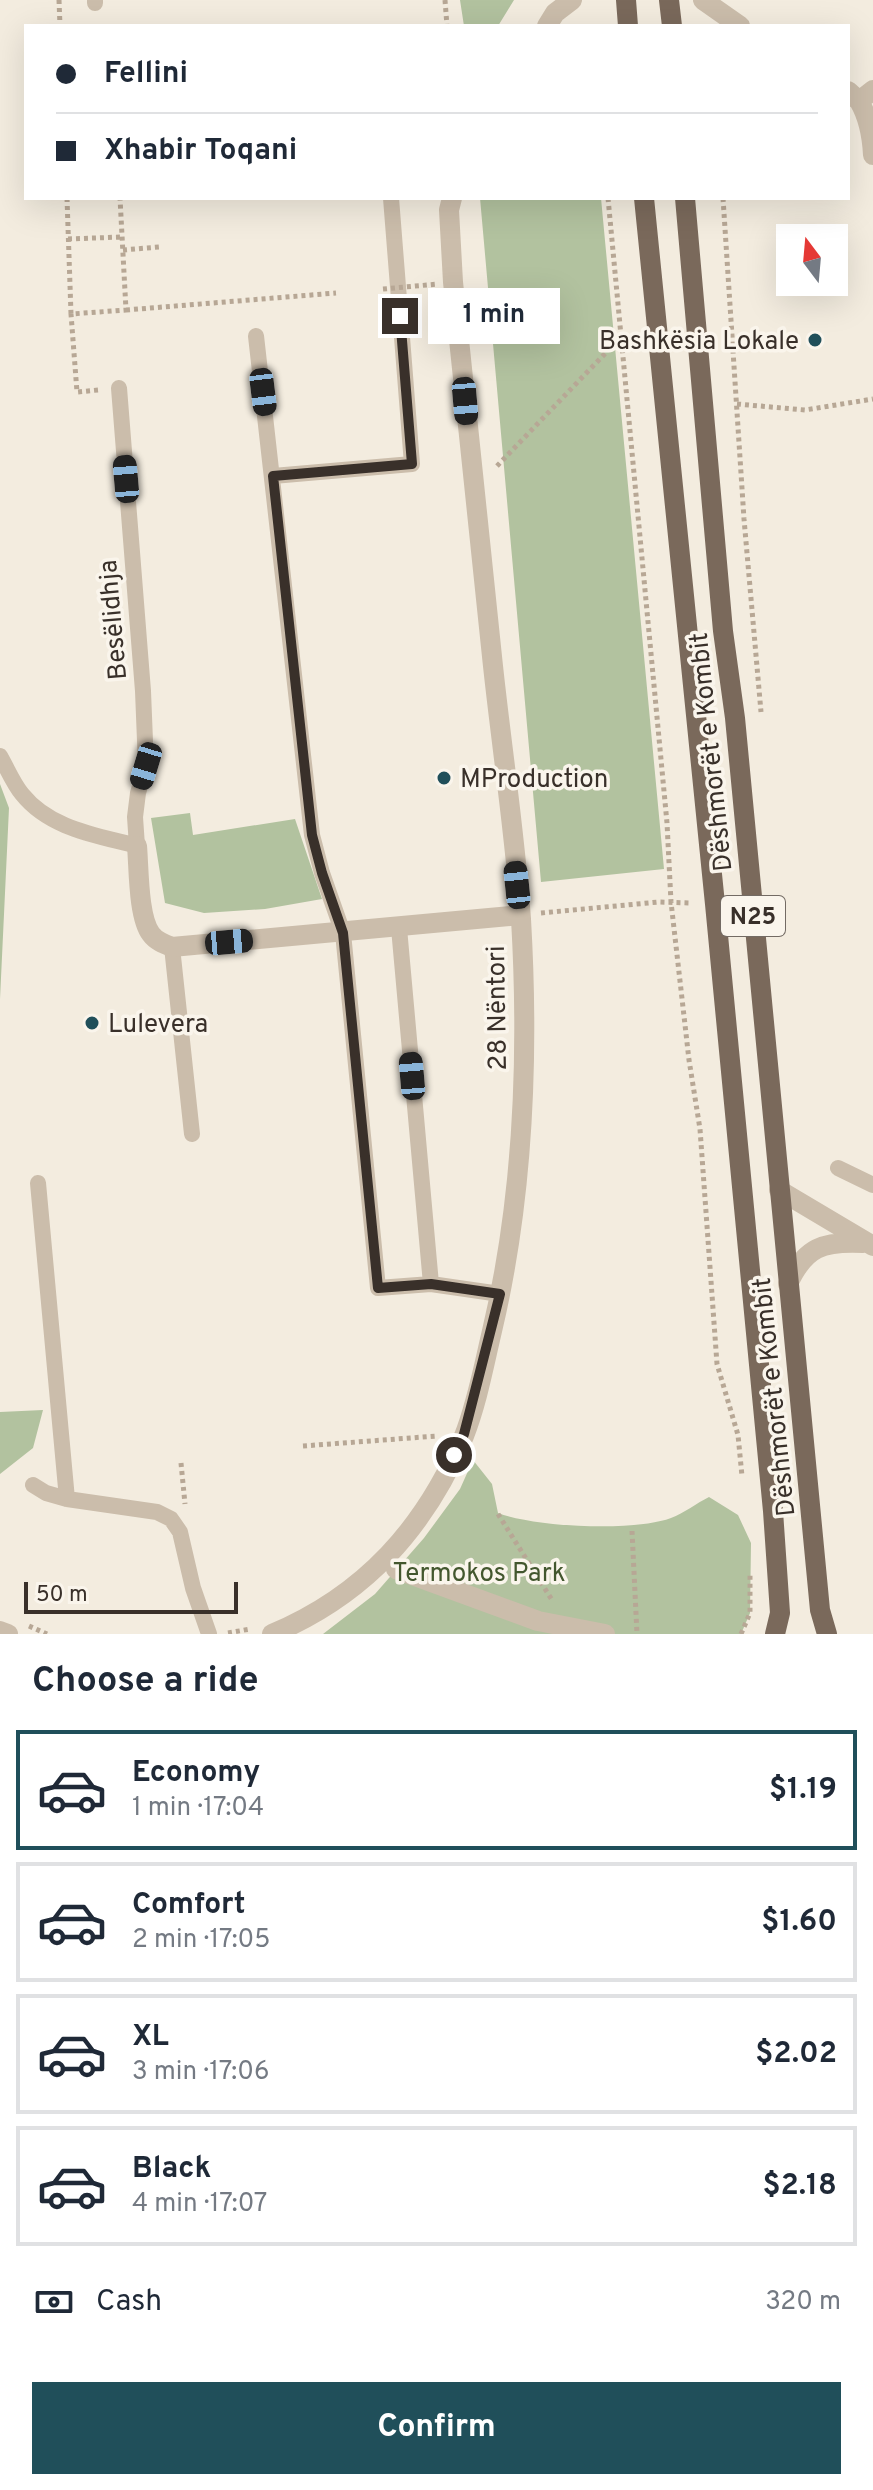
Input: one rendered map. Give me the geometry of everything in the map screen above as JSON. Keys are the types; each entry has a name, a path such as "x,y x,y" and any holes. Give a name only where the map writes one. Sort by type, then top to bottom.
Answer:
{"main road":[{"path":"626,0 628,24"},
{"path":"669,0 672,24"},
{"name":"Dëshmorët e Kombit","path":"644,200 773,1511 780,1613 775,1634"},
{"name":"Dëshmorët e Kombit","path":"685,200 723,631 735,718 820,1610 827,1634"}],"street":[{"path":"548,24 555,13 572,0"},
{"path":"703,0 737,24"},
{"path":"860,94 870,129 873,155"},
{"name":"28 Nëntori","path":"267,1629 306,1620 342,1596 371,1573 407,1534 424,1509 464,1434 500,1294 514,1209 521,1137 524,1030 520,915 453,282 449,210 452,200"},
{"name":"Besëlidhja","path":"137,846 144,920 150,934 172,947"},
{"path":"172,947 520,915"},
{"path":"779,1190 870,1244"},
{"path":"788,1284 804,1256 817,1248 846,1242 870,1244"},
{"path":"396,1569 538,1621 605,1634"},
{"path":"0,1631 8,1634"}],"lane":[{"path":"273,476 412,464 391,200"},
{"path":"256,336 312,835 343,933 378,1288 431,1284 500,1294"},
{"name":"Besëlidhja","path":"119,388 146,766 136,805 137,846"},
{"path":"0,756 21,793 41,813 61,824 137,846"},
{"path":"399,928 431,1284"},
{"path":"172,947 192,1134"},
{"path":"838,1168 873,1185"},
{"path":"38,1183 67,1499"},
{"path":"33,1485 46,1493 67,1499 157,1512 171,1519 180,1532 199,1608 209,1634"}],"path":[{"path":"59,0 60,24"},
{"path":"445,0 447,24"},
{"path":"67,200 77,392 119,388"},
{"path":"120,200 126,310"},
{"path":"608,200 667,823 671,902 700,1129 717,1364 738,1435 743,1481"},
{"path":"723,200 762,724"},
{"path":"68,239 122,237"},
{"path":"123,250 159,247"},
{"path":"383,289 438,284"},
{"path":"71,314 336,293"},
{"path":"474,490 620,338"},
{"path":"737,404 805,410 873,399"},
{"path":"520,915 671,902 715,904"},
{"path":"303,1446 442,1436 435,1448"},
{"path":"498,1514 567,1625"},
{"path":"632,1531 637,1634"},
{"path":"741,1634 750,1613 751,1571"},
{"path":"224,1634 267,1629"}],"green space":[{"path":"460,0 514,0 499,24 464,24"},
{"path":"480,200 601,200 664,869 541,882"},
{"path":"0,784 9,808 0,999"},
{"path":"190,813 193,835 295,819 322,899 265,909 204,913 165,903 151,818"},
{"path":"43,1410 33,1448 0,1474 0,1412"},
{"name":"Termokos Park","path":"473,1460 492,1484 498,1513 515,1518 584,1526 633,1525 671,1518 709,1497 738,1515 751,1543 750,1613 741,1634 323,1634 375,1594 424,1538 460,1489"}],"place":[{"name":"Bashkësia Lokale","path":"815,340"},
{"name":"MProduction","path":"444,778"},
{"name":"Lulevera","path":"92,1023"}],"route":[{"path":"400,316 412,464 273,476 312,835 343,933 378,1288 431,1284 500,1294 483,1368 464,1434 454,1455"}]}
